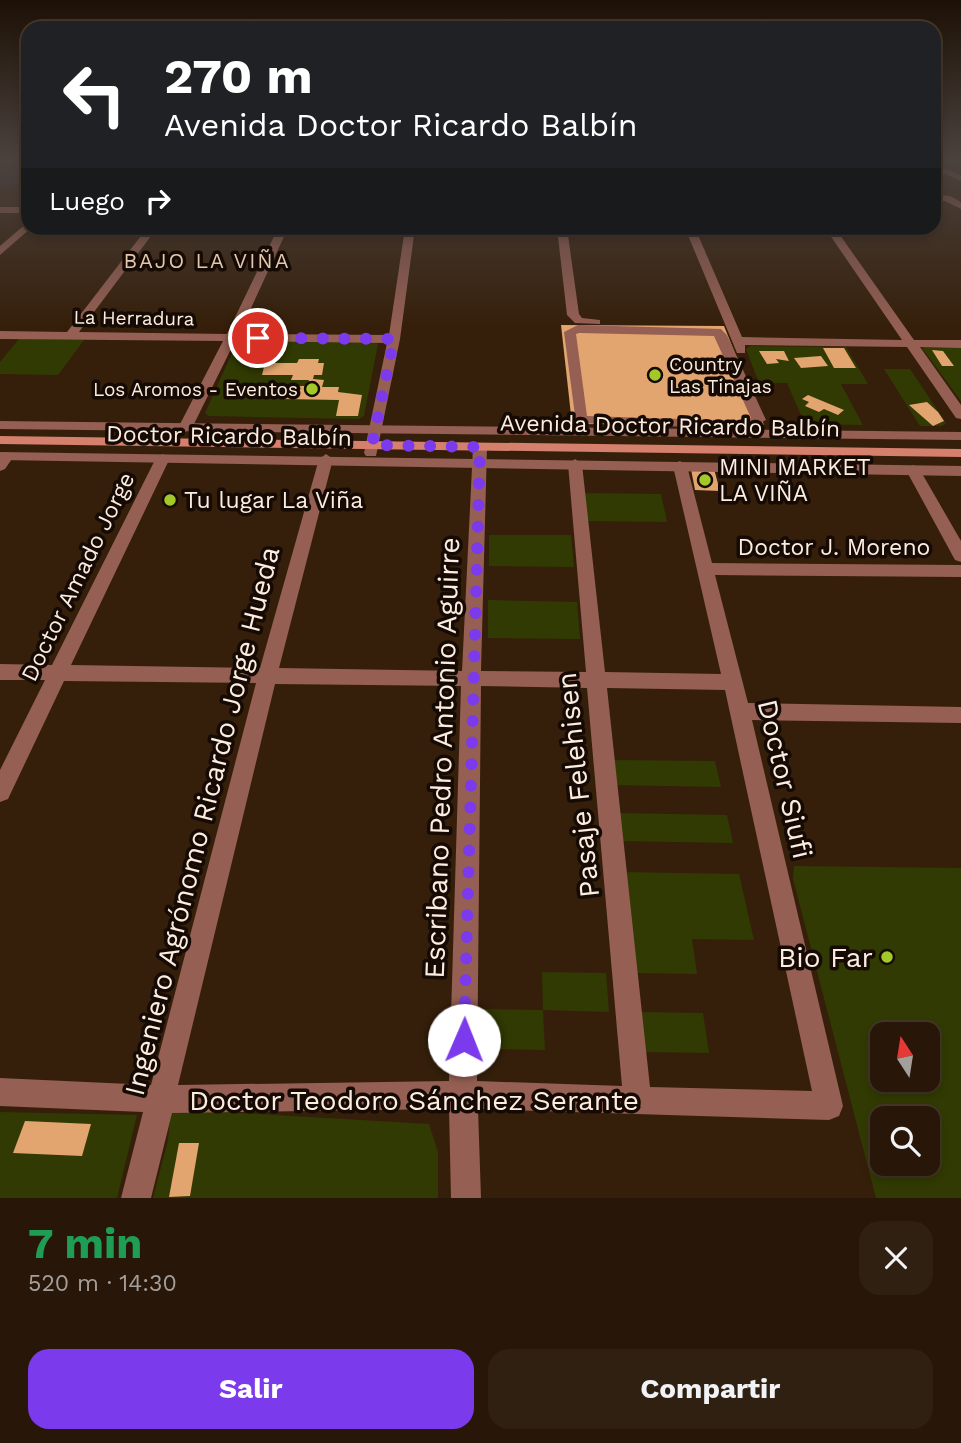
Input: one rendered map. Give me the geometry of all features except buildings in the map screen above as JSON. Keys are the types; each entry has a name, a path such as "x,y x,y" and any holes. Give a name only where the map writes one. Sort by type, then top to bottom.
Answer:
{"main road":[{"name":"Avenida Doctor Ricardo Balbín","path":"0,440 373,443 480,454 961,460"},
{"name":"Avenida Doctor Ricardo Balbín","path":"2,456 373,443"},
{"name":"Avenida Doctor Ricardo Balbín","path":"480,454 961,453"}],"street":[{"path":"0,252 21,232"},
{"path":"71,335 147,235"},
{"path":"185,428 281,235"},
{"path":"373,443 394,339 409,235"},
{"path":"563,235 573,315 579,321 729,322"},
{"path":"693,235 775,434"},
{"path":"835,235 961,415"},
{"path":"579,329 713,331 721,335 759,420 748,425 670,428 586,421 579,418 570,332 579,329"},
{"name":"La Herradura","path":"0,335 394,339"},
{"path":"737,341 961,344"},
{"name":"Doctor Ricardo Balbín","path":"0,425 185,428 373,443 670,428 775,434 961,436"},
{"name":"Doctor Ricardo Balbín","path":"2,456 326,459 480,454 575,464 961,471"},
{"name":"Escribano Pedro Antonio Aguirre","path":"466,1198 463,1096 471,678 480,454"},
{"name":"Doctor Amado Jorge","path":"0,792 163,458"},
{"name":"Ingeniero Agrónomo Ricardo Jorge Hueda","path":"136,1198 267,677 326,459"},
{"name":"Pasaje Felehisen","path":"575,464 637,1100"},
{"name":"Doctor Siufi","path":"680,466 740,711 828,1105"},
{"path":"913,470 961,556"},
{"name":"Doctor J. Moreno","path":"706,569 961,571"},
{"path":"0,672 731,682"},
{"path":"740,711 961,715"},
{"name":"Doctor Teodoro Sánchez Serante","path":"0,1092 162,1099 463,1096 828,1105"}],"green space":[{"path":"19,339 84,340 58,375 0,374 0,362"},
{"path":"237,342 375,342 378,344 364,416 359,419 209,416 205,413"},
{"path":"750,346 846,347 868,384 841,384 863,425 805,424 787,383 759,383 746,349"},
{"path":"961,347 961,401 922,348"},
{"path":"884,369 910,369 946,423 942,426 920,426"},
{"path":"583,493 661,494 667,522 586,521"},
{"path":"489,535 571,535 574,567 489,566"},
{"path":"488,600 577,602 580,639 488,638"},
{"path":"609,760 715,761 721,787 612,785"},
{"path":"615,813 727,815 733,843 618,841"},
{"name":"Bio Far","path":"794,866 961,868 961,1198 876,1198 870,1176 940,1176 940,1106 870,1106 870,1175 793,879"},
{"path":"621,872 739,874 754,940 692,939 697,974 633,973"},
{"path":"542,972 606,973 609,1012 543,1010"},
{"path":"478,1009 543,1010 545,1050 488,1049 477,1039"},
{"path":"637,1012 703,1013 709,1053 641,1052"},
{"path":"171,1109 429,1124 438,1152 438,1198 153,1198 168,1140"},
{"path":"0,1112 137,1115 117,1198 0,1198"}],"place":[{"name":"Country Las Tinajas","path":"655,375"},
{"name":"Los Aromos - Eventos","path":"312,389"},
{"name":"MINI MARKET LA VIÑA","path":"705,480"},
{"name":"Tu lugar La Viña","path":"170,500"},
{"name":"Bio Far","path":"887,957"}],"district":[{"name":"BAJO LA VIÑA","path":"207,260"}],"route":[{"path":"258,338 394,339 372,445 480,447 471,678 464,1040"}]}
